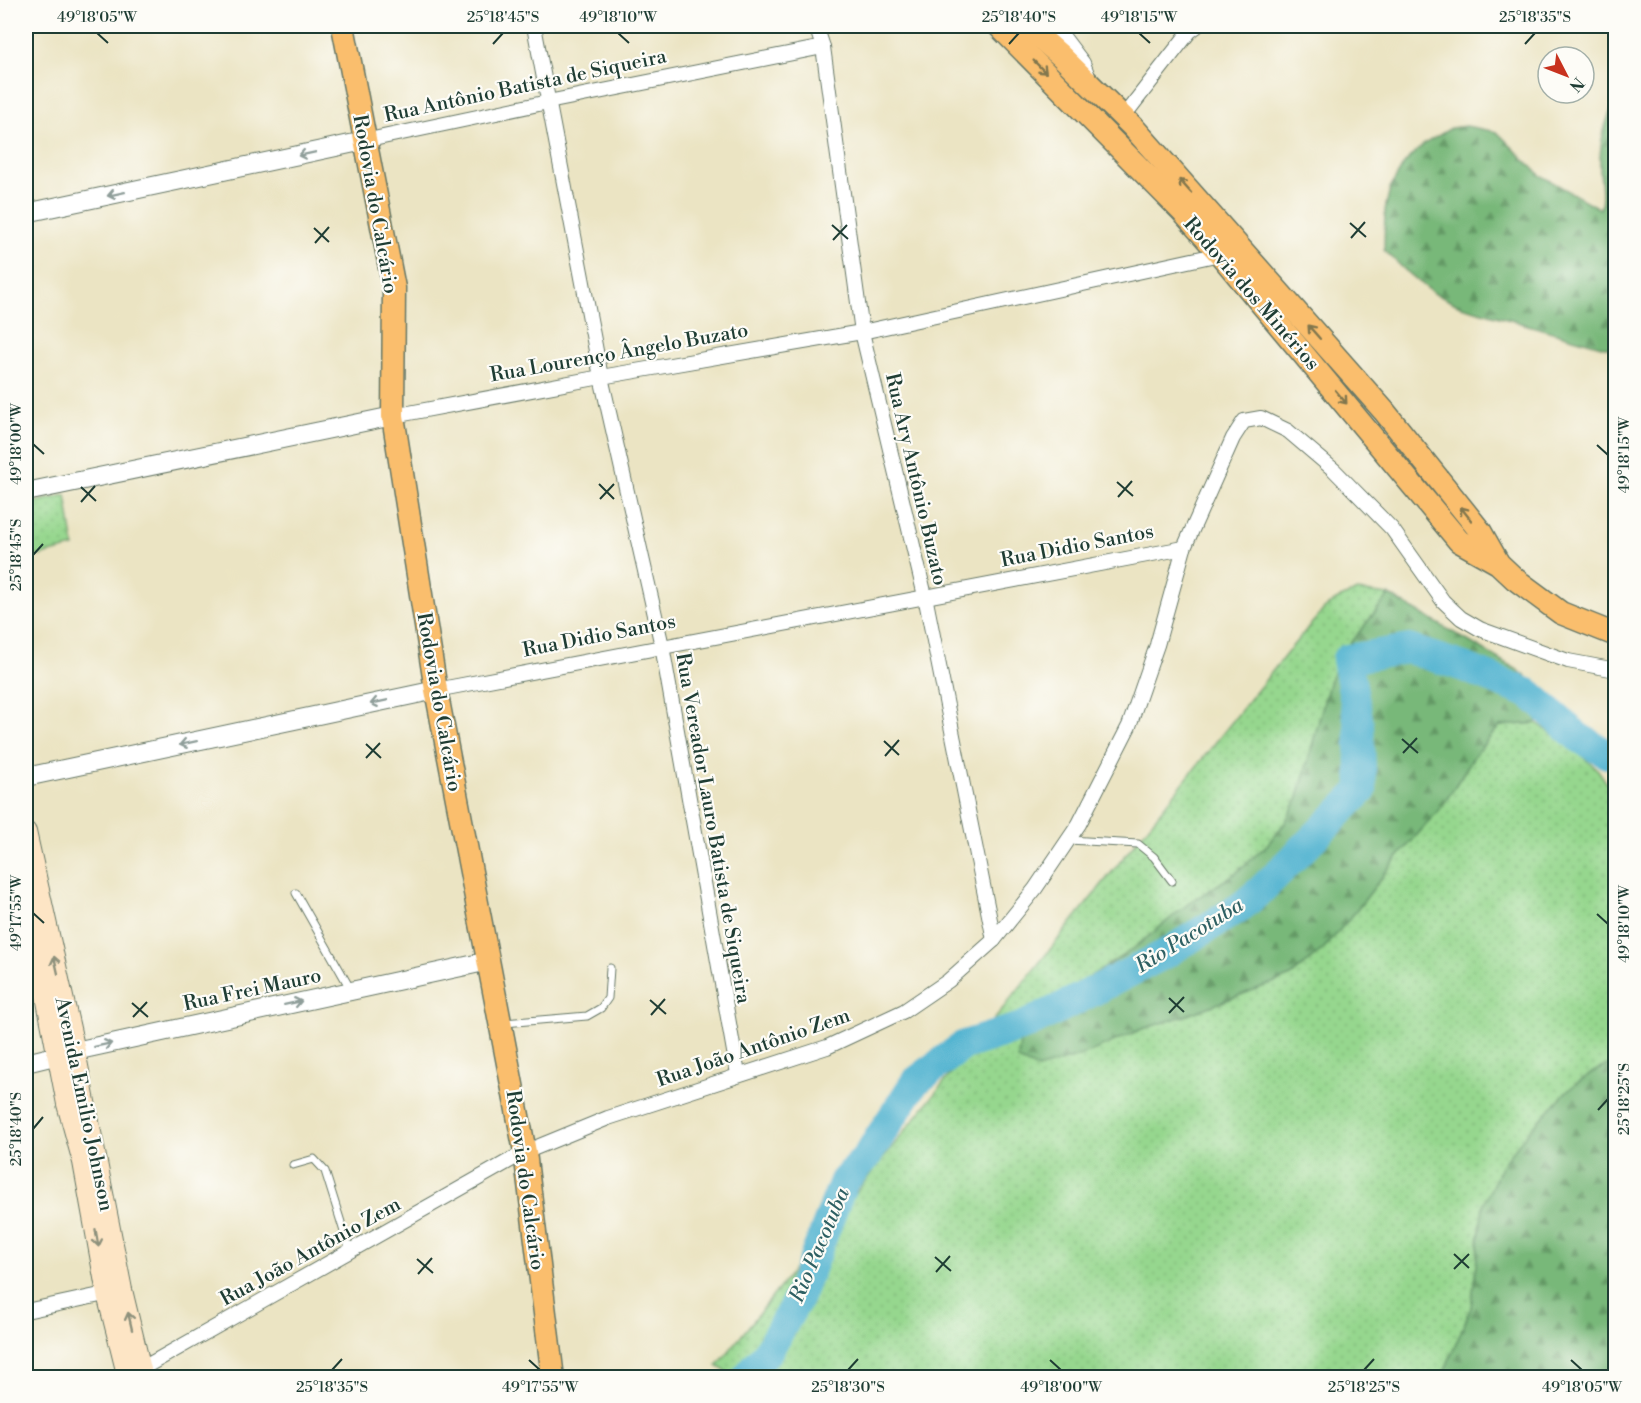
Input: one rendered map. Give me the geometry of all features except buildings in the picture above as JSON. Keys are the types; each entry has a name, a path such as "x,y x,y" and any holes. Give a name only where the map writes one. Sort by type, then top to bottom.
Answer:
{"main road":[{"name":"Rodovia do Calcário","path":"343,26 394,288 393,416 436,690 525,1152 553,1377"},
{"name":"Rodovia dos Minérios","path":"999,26 1220,254 1459,541 1498,563 1515,579 1561,613 1616,634"},
{"name":"Rodovia dos Minérios","path":"1027,26 1123,117 1384,411 1480,531 1498,563"},
{"name":"Avenida Emilio Johnson","path":"26,831 67,1053 115,1292 135,1375"},
{"name":"Avenida Emilio Johnson","path":"26,893 67,1053"}],"street":[{"name":"Rua Vereador Lauro Batista de Siqueira","path":"534,26 601,377 662,646 738,1074"},
{"name":"Rua Ary Antônio Buzato","path":"816,26 823,47 862,332 925,596 994,940"},
{"path":"1055,26 1083,63 1092,86"},
{"path":"1123,117 1190,31 1197,26"},
{"name":"Rua Antônio Batista de Siqueira","path":"26,213 548,102 823,47"},
{"name":"Rua Lourenço Ângelo Buzato","path":"26,492 393,416 862,332 1220,254"},
{"name":"Rua João Antônio Zem","path":"135,1375 525,1152 608,1118 827,1047 904,1011 948,981 994,940 1035,889 1079,824 1129,726 1156,645 1184,548 1233,438 1244,421 1261,418 1288,431 1334,470 1392,529 1443,601 1461,618 1480,629 1568,661 1616,670"},
{"name":"Rua Didio Santos","path":"26,777 436,690 1184,548"},
{"name":"Rua Frei Mauro","path":"26,1063 489,961"},
{"path":"26,1311 115,1292"}],"lane":[{"path":"1069,840 1138,844 1154,857 1172,881"},
{"path":"296,893 352,991"},
{"path":"501,1023 587,1016 601,1008 608,998 610,968"},
{"path":"293,1165 314,1159 325,1171 350,1251"}],"green space":[{"path":"1615,103 1615,350 1458,305 1432,292 1384,250 1385,210 1390,188 1404,164 1424,144 1451,128 1466,126 1497,132 1540,175 1600,209 1601,145 1607,119"},
{"path":"66,495 74,547 26,559 26,504"},
{"path":"1357,591 1389,595 1348,646 1330,680 1298,798 1285,823 1267,845 1236,873 1188,904 1133,949 1070,989 1142,1029 1187,1015 1291,976 1323,949 1357,910 1391,865 1443,805 1474,756 1500,726 1537,723 1573,748 1598,770 1608,785 1616,821 1615,1062 1593,1072 1479,1233 1471,1308 1444,1377 737,1378 717,1366 1295,643 1324,609 1336,600"},
{"path":"1389,595 1516,669 1539,686 1542,703 1537,723 1499,726 1474,756 1443,805 1391,865 1357,910 1323,949 1291,976 1187,1015 1142,1029 1088,1053 1038,1069 1018,1060 1020,1042 1047,1007 1133,949 1188,904 1236,873 1267,845 1285,823 1298,798 1330,680 1348,646"},
{"path":"1615,1062 1615,1377 1444,1377 1471,1308 1483,1205 1503,1163 1530,1130 1569,1089 1593,1072"}],"waterway":[{"name":"Rio Pacotuba","path":"746,1378 768,1351 799,1297 844,1181 867,1156 915,1082 964,1045 1024,1026 1165,954 1242,906 1362,790 1359,724 1347,659 1409,649 1464,667 1530,694 1578,737 1607,754 1616,754"}]}
